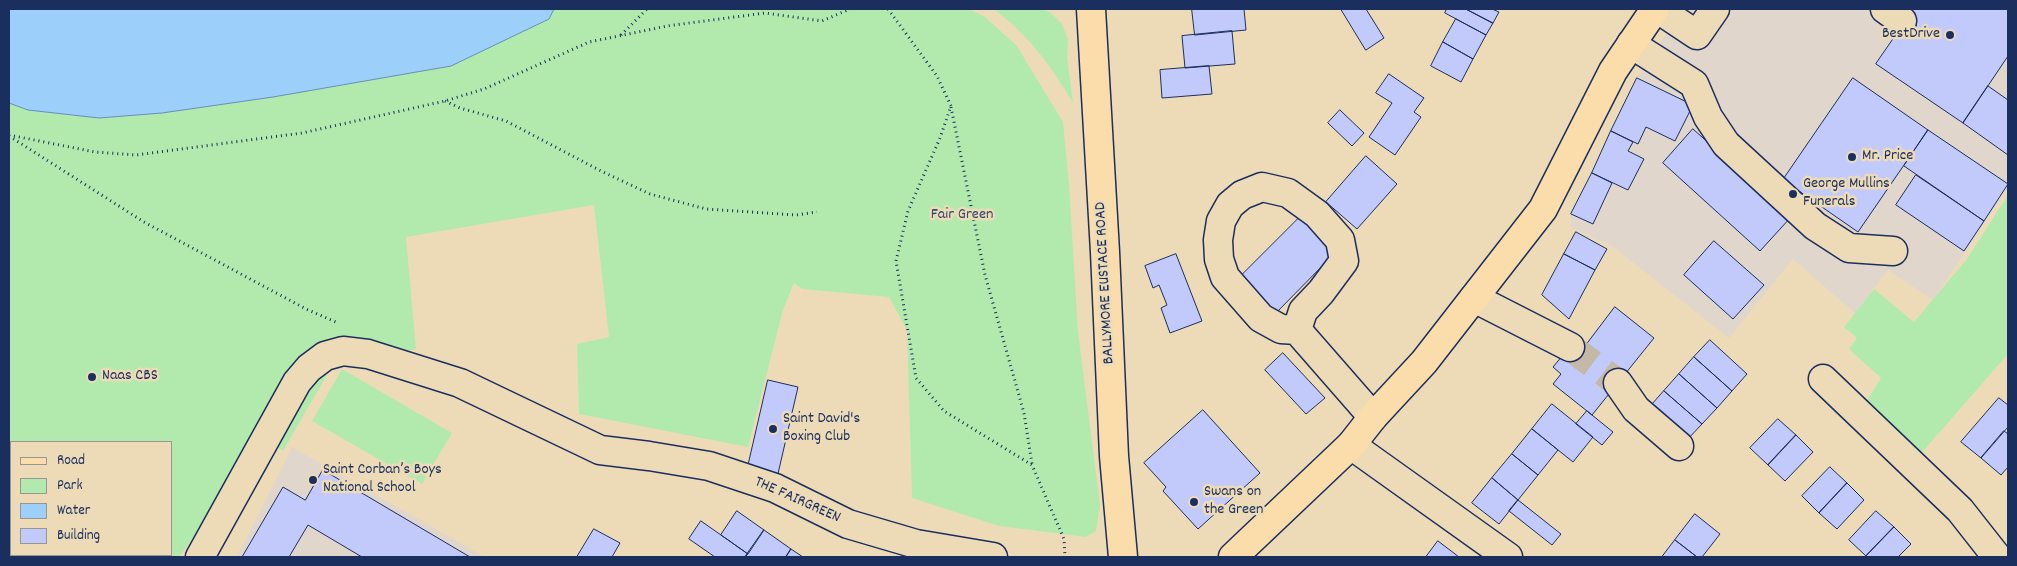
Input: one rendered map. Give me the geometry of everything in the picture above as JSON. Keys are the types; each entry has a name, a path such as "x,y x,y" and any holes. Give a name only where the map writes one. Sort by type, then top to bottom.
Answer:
{"main road":[{"name":"BALLYMORE EUSTACE ROAD","path":"1091,9 1105,242 1114,456 1123,557"},
{"path":"1233,557 1350,445 1424,362 1543,209 1613,71 1656,9"}],"street":[{"path":"1656,9 1697,35 1715,9"},
{"path":"1631,44 1694,84 1708,117 1726,144 1815,226 1849,248 1893,250"},
{"path":"1297,330 1303,311 1321,292 1344,261 1340,240 1317,214 1288,193 1262,187 1242,195 1230,206 1221,222 1218,240 1224,277 1260,318 1281,328 1297,330 1373,417"},
{"path":"1474,298 1570,347"},
{"name":"THE FAIRGREEN","path":"200,557 297,382 309,368 325,356 343,351 368,354 460,383 600,450 708,466 775,488 848,524 916,544 993,557"},
{"path":"1823,379 1960,510 1997,557"},
{"path":"1618,383 1636,409 1679,446"},
{"path":"1350,445 1508,557"}],"path":[{"path":"621,36 647,9"},
{"path":"9,135 95,152 136,155 302,133 444,101 484,89 589,42 667,26 765,13 822,21 850,9"},
{"path":"888,9 937,76 951,106 985,275 1024,413 1032,465 1064,540 1065,557"},
{"path":"444,101 460,108 506,121 650,194 706,209 796,215 817,212"},
{"path":"951,106 940,138 908,211 896,261 916,378 944,411 1032,465"},
{"path":"9,135 144,222 306,309 341,324"}],"shaded area":[{"path":"1683,9 2008,9 2008,188 1933,300 1888,270 1855,313 1793,259 1729,338 1612,246 1571,228 1571,214 1637,78"},
{"name":"Saint Corban’s Boys National School","path":"292,447 408,513 485,557 237,557"}],"green space":[{"name":"Fair Green","path":"9,9 970,9 985,17 1017,46 1063,122 1069,184 1078,332 1100,505 1096,531 1086,537 999,526 912,498 907,330 889,297 802,289 794,283 783,310 748,447 579,414 577,344 609,337 594,205 406,237 416,349 331,368 283,451 258,434 203,525 179,557 9,557"},
{"path":"993,9 1041,9 1050,12 1062,24 1068,39 1067,57 1073,103 1038,51 1017,29"},
{"path":"2008,195 2008,354 1918,457 1864,405 1881,378 1849,349 1857,338 1844,327 1874,289 1914,322 1967,259"},
{"path":"342,369 452,433 422,484 312,421"}],"water":[{"path":"9,9 554,9 549,19 451,66 273,97 162,113 99,118 28,110 9,103"}],"building":[{"path":"1192,9 1244,9 1246,30 1195,35"},
{"path":"1341,9 1366,9 1384,38 1366,50"},
{"path":"1447,9 1466,9 1493,23 1486,35 1445,13"},
{"path":"1466,9 1492,9 1499,12 1493,23"},
{"path":"1914,9 2008,9 2008,56 1963,123 1876,64"},
{"path":"1456,19 1486,35 1473,59 1443,42"},
{"path":"1232,31 1235,64 1185,68 1182,36"},
{"path":"1443,42 1473,59 1461,82 1431,66"},
{"path":"1209,66 1212,94 1162,98 1160,70"},
{"path":"1389,74 1424,98 1414,112 1421,117 1395,155 1369,137 1392,103 1376,93"},
{"path":"1637,78 1693,105 1675,141 1646,127 1638,144 1611,131"},
{"path":"1853,78 1928,130 1858,232 1783,180"},
{"path":"1988,86 2008,100 2008,155 1963,123"},
{"path":"1340,110 1364,133 1352,146 1328,123"},
{"path":"1693,129 1791,217 1760,251 1663,163"},
{"path":"1928,130 2008,184 1984,221 1904,166"},
{"path":"1611,131 1633,142 1628,151 1644,159 1628,190 1592,173"},
{"path":"1366,156 1397,184 1357,229 1326,202"},
{"path":"1592,173 1612,183 1593,224 1571,214"},
{"path":"1916,175 1984,221 1964,251 1896,205"},
{"path":"1300,217 1336,252 1271,318 1235,282"},
{"path":"1576,232 1607,249 1595,270 1564,254"},
{"path":"1714,241 1764,285 1733,319 1684,275"},
{"path":"1176,254 1202,321 1170,333 1161,308 1167,305 1159,285 1153,288 1145,266"},
{"path":"1564,254 1595,270 1569,319 1542,295"},
{"path":"1615,307 1654,338 1592,415 1553,384 1561,374 1553,367 1578,337 1586,344"},
{"path":"1710,340 1747,374 1732,391 1694,357"},
{"path":"1283,353 1325,398 1306,414 1265,370"},
{"path":"1694,357 1732,391 1717,408 1679,374"},
{"path":"1679,374 1717,408 1702,424 1664,391"},
{"name":"Saint David's Boxing Club","path":"768,380 798,387 777,478 747,471"},
{"path":"1664,391 1702,424 1686,441 1649,408"},
{"path":"1999,398 2008,405 2008,427 1981,458 1961,442"},
{"path":"1552,404 1593,437 1573,462 1532,429"},
{"path":"1203,410 1260,473 1198,529 1163,491 1166,487 1144,463"},
{"path":"1587,411 1613,432 1602,445 1576,424"},
{"path":"1778,419 1796,435 1768,465 1750,448"},
{"path":"1532,429 1558,450 1538,475 1512,454"},
{"path":"2004,431 2008,434 2008,467 2001,475 1981,458"},
{"path":"1796,435 1813,452 1785,481 1768,465"},
{"path":"1512,454 1538,475 1518,500 1492,478"},
{"path":"1830,467 1847,483 1819,513 1802,496"},
{"name":"Saint Corban’s Boys National School","path":"323,470 470,557 362,557 308,525 289,557 242,557 283,487 305,500"},
{"path":"1492,478 1518,500 1499,524 1472,503"},
{"path":"1847,483 1864,500 1837,529 1819,513"},
{"path":"1518,500 1561,534 1552,545 1509,511"},
{"path":"737,511 764,530 748,554 721,535"},
{"path":"1876,511 1894,527 1866,556 1849,540"},
{"path":"1695,514 1720,534 1702,557 1697,557 1675,540"},
{"path":"701,521 748,554 745,557 715,557 689,539"},
{"path":"1894,527 1911,544 1898,557 1867,557 1866,556"},
{"path":"594,529 620,543 612,557 577,557"},
{"path":"764,530 791,549 786,557 745,557"},
{"path":"1675,540 1697,557 1662,557"},
{"path":"1438,541 1459,557 1426,557"},
{"path":"791,549 803,557 786,557"}],"tunnel":[{"path":"1570,347 1618,383"}],"place":[{"name":"BestDrive","path":"1950,35"},
{"name":"Mr. Price","path":"1852,157"},
{"name":"George Mullins Funerals","path":"1793,194"},
{"name":"Naas CBS","path":"92,377"},
{"name":"Saint David's Boxing Club","path":"773,429"},
{"name":"Saint Corban’s Boys National School","path":"313,480"},
{"name":"Swans on the Green","path":"1194,502"}]}
